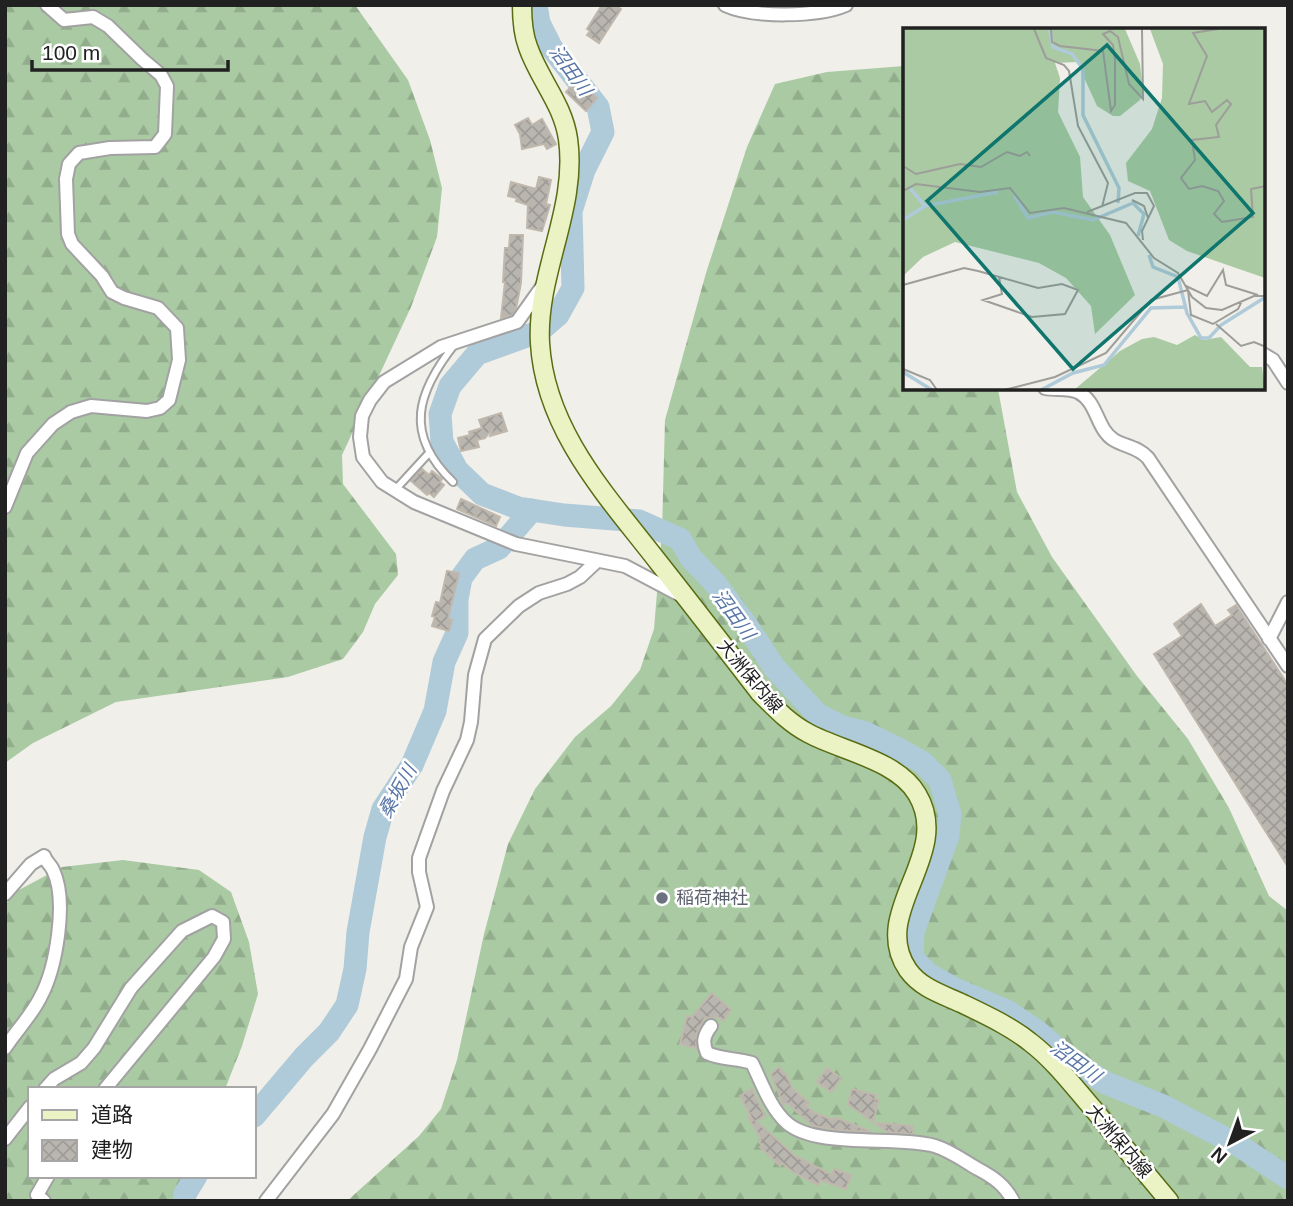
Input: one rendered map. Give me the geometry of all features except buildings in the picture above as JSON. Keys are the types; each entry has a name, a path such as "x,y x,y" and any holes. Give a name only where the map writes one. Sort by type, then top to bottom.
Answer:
{"main road":[{"name":"大洲保内線","path":"522,5 527,46 560,109 568,138 569,167 565,199 547,279 540,341 554,410 583,464 760,693 793,725 895,772 909,782 917,793 928,824 925,852 898,922 899,951 906,968 928,989 1009,1028 1047,1055 1169,1201"}],"street":[{"path":"5,508 27,453 53,424 71,412 91,406 147,411 160,408 169,400 179,360 180,339 177,328 158,308 112,292 102,276 72,244 66,217 66,179 69,164 79,153 92,149 155,147 165,134 167,86 161,75 108,26 93,17 64,20 47,5"},
{"path":"725,5 765,14 816,13 846,5"},
{"path":"547,279 517,322 441,347 384,382 362,416 360,437 363,457 382,482 414,502 516,544 625,566 687,598"},
{"path":"1265,355 1273,360 1288,383"},
{"path":"1061,390 1077,392 1095,410 1099,421 1112,439 1140,450 1148,457 1288,666"},
{"path":"266,1201 333,1114 406,979 411,947 427,907 419,872 419,858 443,791 467,740 475,675 485,639 519,606 539,593 580,577 596,562"},
{"path":"1269,639 1288,602"},
{"path":"5,894 32,863 44,856 53,869 59,895 58,930 51,972 40,999 5,1048"},
{"path":"47,1087 54,1079 81,1063 94,1048 131,988 183,931 212,916 223,922 224,939 214,957 107,1087"},
{"path":"711,1026 703,1044 707,1054 720,1059 741,1059 752,1063 762,1087 789,1125 827,1137 933,1145 951,1152 994,1177 1009,1191 1013,1201"},
{"path":"5,1139 28,1110"},
{"path":"44,1201 37,1195 47,1178"}],"lane":[{"path":"453,482 429,453 422,433 422,400 441,362 457,343"},
{"path":"395,490 429,453"}],"green space":[{"path":"5,5 355,5 408,80 430,140 442,188 437,237 411,307 342,455 343,484 396,554 398,575 375,604 363,632 343,659 288,677 116,702 33,743 5,763"},
{"path":"903,66 903,390 998,390 1017,492 1052,557 1137,676 1188,739 1229,808 1269,896 1288,911 1288,1201 347,1201 419,1136 441,1109 457,1060 484,934 508,844 535,789 575,737 611,706 640,670 654,629 662,532 665,420 706,273 747,147 775,84 827,72"},
{"path":"123,860 199,870 231,892 249,942 258,994 226,1087 28,1087 28,1178 199,1178 193,1201 5,1201 5,905 17,891 62,867"}],"waterway":[{"name":"沼田川","path":"536,5 539,23 551,47 598,107 603,132 584,170 571,211 573,288 558,315 538,332 477,354 450,386 440,414 442,442 457,470 482,494 518,508 639,521 680,539 691,558 714,582 747,626 774,667 817,714 842,727 866,733 895,747 922,762 940,780 950,814 948,836 913,932 912,958 928,974 955,989 1007,1011 1038,1032 1071,1061 1106,1083 1163,1106 1238,1145 1288,1178"},
{"name":"桑坂川","path":"256,1114 329,1032 347,1005 375,837 383,809 412,765 435,711 444,662 457,633 457,599 461,578 475,559 499,548 532,510"},
{"name":"桑坂川","path":"184,1201 195,1178"}],"place":[{"name":"稲荷神社","path":"662,898"}]}
